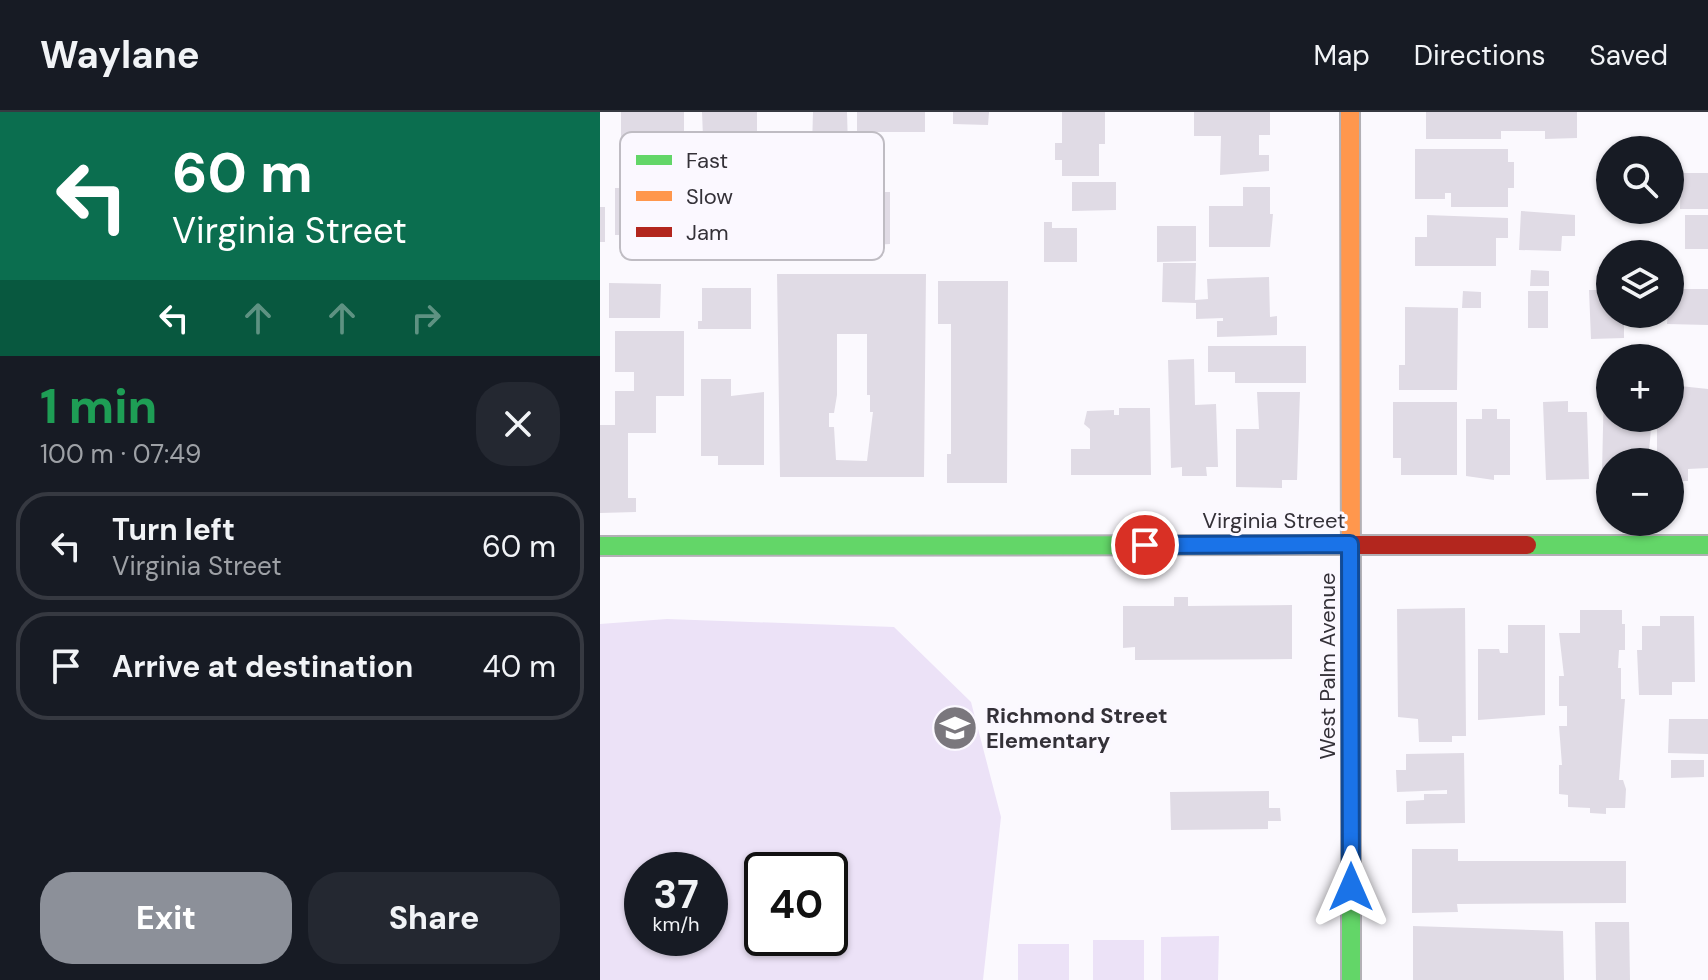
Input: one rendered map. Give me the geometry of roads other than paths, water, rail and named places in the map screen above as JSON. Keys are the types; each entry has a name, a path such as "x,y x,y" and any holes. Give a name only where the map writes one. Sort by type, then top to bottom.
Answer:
{"street":[{"name":"West Palm Avenue","path":"1350,112 1351,980"},
{"name":"Virginia Street","path":"600,546 1708,545"}],"place":[{"name":"Richmond Street Elementary","path":"955,728"}]}
